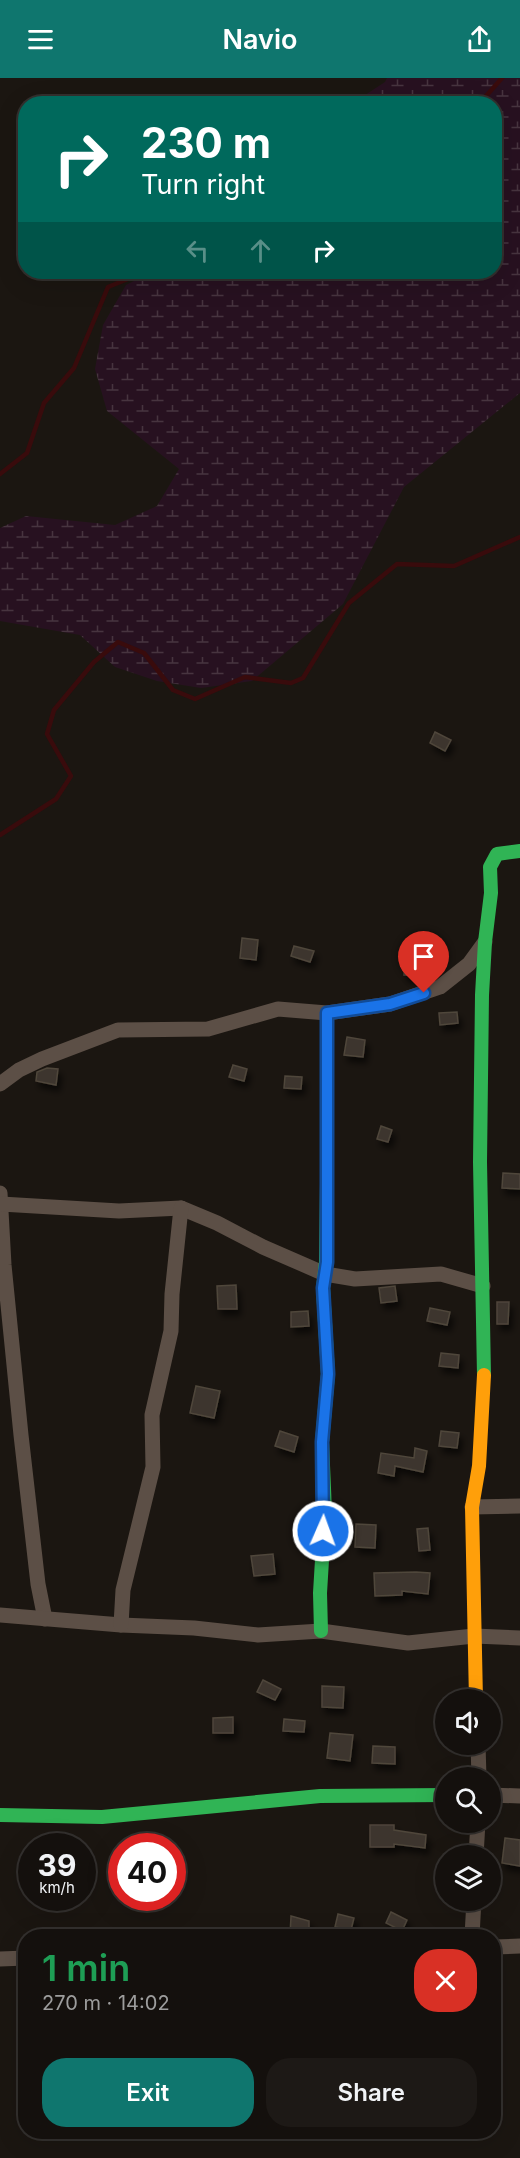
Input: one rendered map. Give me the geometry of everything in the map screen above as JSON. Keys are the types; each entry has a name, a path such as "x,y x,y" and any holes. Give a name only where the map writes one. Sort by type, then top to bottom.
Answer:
{"street":[{"path":"476,1689 472,1507 478,1466 485,1354 480,1162 482,995 491,894 490,867 497,854 520,851"},
{"path":"0,1084 19,1070 42,1059 118,1030 208,1029 278,1009 327,1013 390,1004 440,987 469,964 485,942"},
{"path":"321,1631 320,1593 325,1511 322,1442 328,1374 323,1288 328,1124 327,1013"},
{"path":"45,1619 38,1584 24,1467 4,1266 0,1199 119,1211 181,1208 325,1274 355,1280 441,1274 483,1286"},
{"path":"121,1625 123,1590 153,1467 152,1415 171,1331 172,1294 181,1208"},
{"path":"472,1507 520,1506"},
{"path":"0,1616 194,1628 258,1635 321,1631 408,1643 474,1636 520,1638"},
{"path":"0,1815 102,1817 320,1796 435,1795"},
{"path":"501,1795 520,1796"},
{"path":"472,1929 473,1911"},
{"path":"501,1947 520,1946"},
{"path":"0,1959 18,1958"}],"green space":[{"path":"387,78 520,78 520,393 404,487 343,604 252,681 201,688 157,681 115,667 80,635 0,621 0,528 26,516 115,525 157,506 179,469 107,411 95,369 103,325 126,285 138,279 502,279 502,96 364,96 385,82"}],"building":[{"path":"435,732 451,740 445,751 430,743"},
{"path":"242,938 258,940 256,960 240,958"},
{"path":"294,946 314,951 310,962 291,956"},
{"path":"405,962 424,963 423,976 404,975"},
{"path":"457,1012 458,1023 440,1025 439,1013"},
{"path":"347,1037 365,1040 363,1057 344,1055"},
{"path":"233,1065 247,1069 244,1081 229,1077"},
{"path":"47,1068 58,1069 56,1085 36,1081 37,1072"},
{"path":"285,1076 302,1077 301,1089 284,1088"},
{"path":"381,1126 392,1130 388,1142 377,1139"},
{"path":"503,1173 520,1174 520,1189 502,1188"},
{"path":"236,1285 237,1309 218,1309 217,1286"},
{"path":"395,1286 397,1301 381,1303 379,1288"},
{"path":"497,1302 509,1302 508,1324 497,1324"},
{"path":"430,1308 450,1312 447,1325 427,1321"},
{"path":"308,1311 309,1326 291,1327 291,1312"},
{"path":"441,1353 459,1355 458,1368 439,1366"},
{"path":"196,1386 220,1391 214,1418 190,1413"},
{"path":"280,1431 298,1437 294,1452 275,1446"},
{"path":"441,1431 459,1433 457,1448 439,1446"},
{"path":"415,1448 427,1451 423,1472 395,1466 394,1476 378,1473 381,1453 414,1458"},
{"path":"356,1524 376,1525 375,1548 355,1547"},
{"path":"428,1528 430,1550 419,1551 417,1529"},
{"path":"273,1554 275,1574 254,1576 251,1556"},
{"path":"374,1573 430,1573 428,1594 402,1591 402,1595 375,1596"},
{"path":"263,1680 281,1689 275,1700 257,1692"},
{"path":"322,1686 344,1687 343,1708 322,1707"},
{"path":"233,1717 233,1733 213,1733 213,1718"},
{"path":"284,1719 305,1721 304,1732 283,1731"},
{"path":"330,1733 353,1735 350,1761 327,1758"},
{"path":"373,1746 395,1747 395,1764 372,1763"},
{"path":"370,1825 394,1825 394,1830 426,1835 425,1848 394,1844 394,1847 370,1847"},
{"path":"505,1838 520,1840 520,1866 502,1863"},
{"path":"391,1912 407,1920 403,1929 386,1923"},
{"path":"338,1914 354,1918 351,1929 335,1927"},
{"path":"291,1916 309,1921 309,1929 290,1929"}],"waterway":[{"path":"486,96 502,78"},
{"path":"0,474 27,453 44,403 74,368 108,287 128,279"},
{"path":"0,835 56,799 71,776 47,734 54,710 94,662 118,642 144,653 173,690 195,699 245,677 291,683 303,678 349,603 397,564 454,566 520,537"}],"traffic: fast":[{"path":"484,1375 480,1162 482,995 491,893 490,867 497,854 520,851"},
{"path":"321,1631 320,1593 325,1511 322,1442 328,1374 323,1288 326,1262 327,1183"},
{"path":"0,1815 102,1817 320,1796 435,1795"}],"traffic: slow":[{"path":"327,1013 327,1183"},
{"path":"476,1689 472,1507 479,1466 484,1375"}],"route":[{"path":"323,1531 325,1511 322,1442 328,1374 323,1288 327,1262 327,1013 390,1004 424,993"}]}
